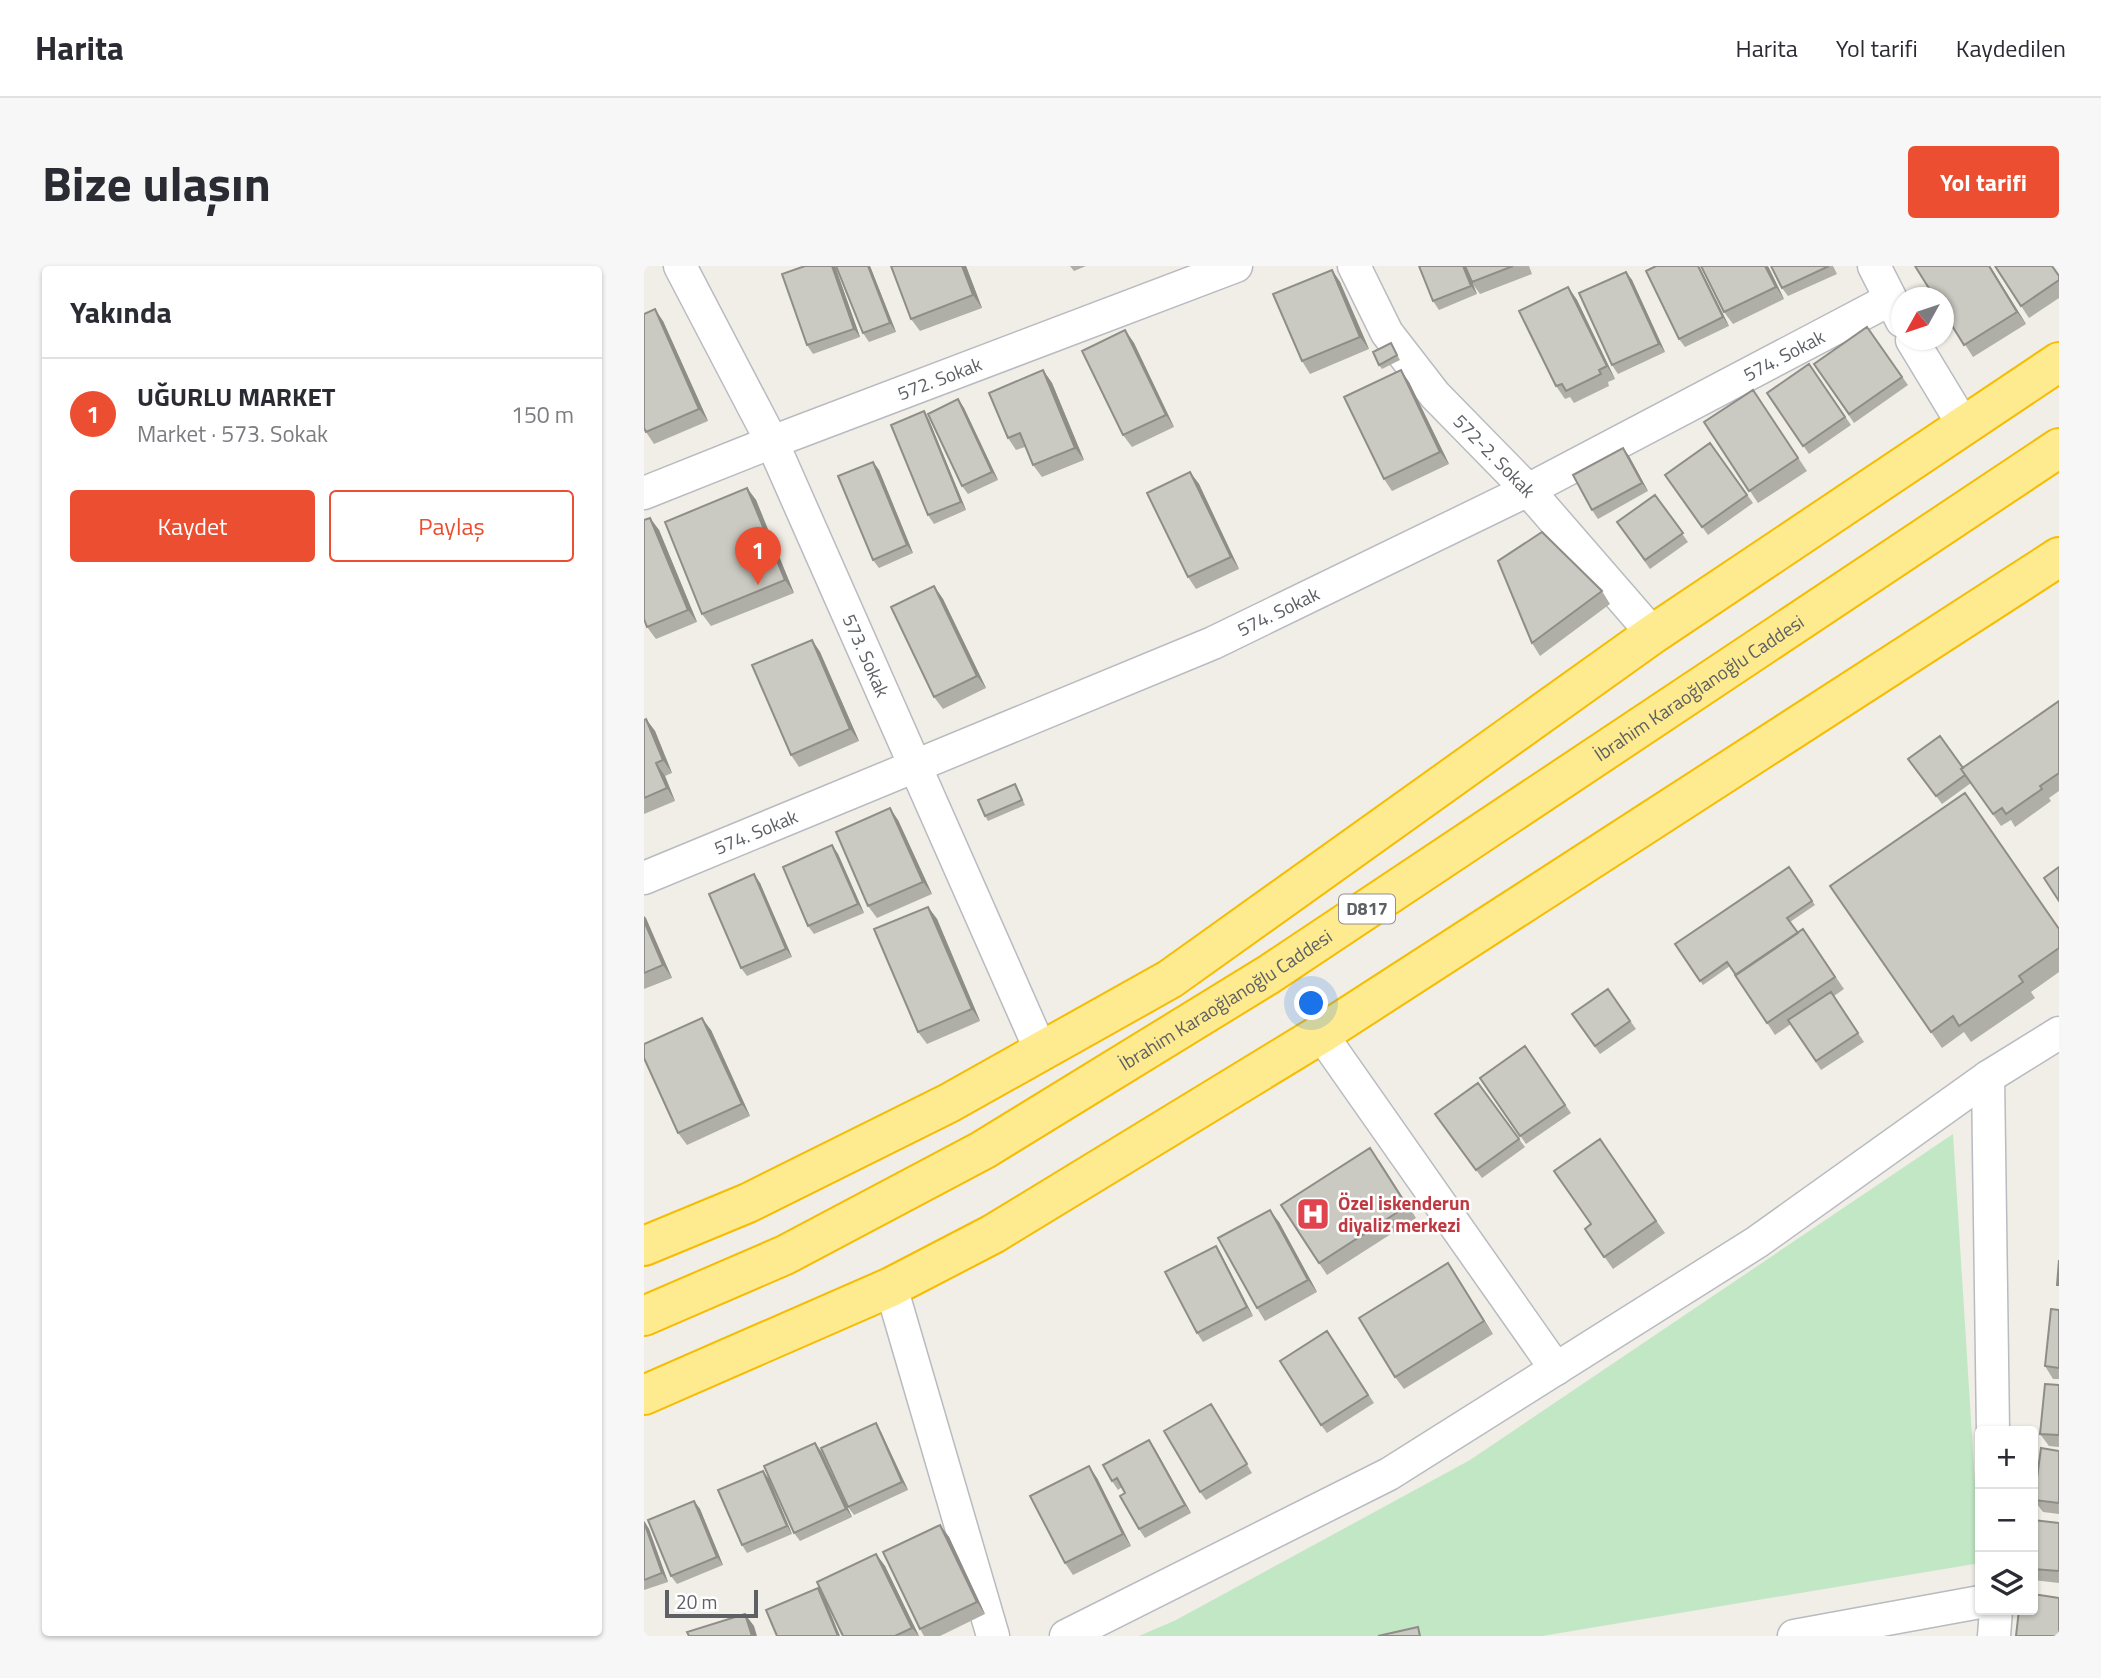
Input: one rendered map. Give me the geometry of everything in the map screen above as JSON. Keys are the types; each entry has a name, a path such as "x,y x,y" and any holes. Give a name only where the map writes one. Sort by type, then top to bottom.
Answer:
{"highway":[{"path":"644,1247 748,1203 949,1103 1170,979 1653,634 2059,362"},
{"name":"İbrahim Karaoğlanoğlu Caddesi","path":"644,1316 785,1255 984,1150 1268,975 2059,448"},
{"path":"644,1395 891,1287 993,1234 1321,1034 2059,557"}],"street":[{"name":"573. Sokak","path":"680,266 772,442 1041,1051"},
{"name":"572. Sokak","path":"644,493 1236,266"},
{"name":"572-2. Sokak","path":"1354,266 1387,333 1435,395 1528,490 1653,634"},
{"path":"1874,266 1891,302"},
{"name":"574. Sokak","path":"644,878 1213,643 1891,312"},
{"path":"1918,350 1964,426"},
{"path":"1066,1636 1390,1474 1757,1242 1988,1077 2059,1033"},
{"path":"1321,1034 1556,1370"},
{"path":"1988,1077 1993,1426"},
{"path":"891,1287 993,1636"},
{"path":"1794,1636 1975,1603"},
{"path":"1994,1636 1996,1615"}],"green space":[{"path":"1953,1134 1975,1484 1975,1564 1542,1636 1139,1636 1176,1620 1470,1460"}],"building":[{"path":"805,266 832,266 854,329 807,345 782,274"},
{"path":"836,266 868,266 890,323 863,333"},
{"path":"891,266 962,266 973,295 911,319"},
{"path":"1419,266 1463,266 1471,286 1433,301"},
{"path":"1465,266 1513,266 1472,282"},
{"path":"1656,266 1698,266 1723,317 1679,339 1646,271"},
{"path":"1701,266 1765,266 1776,287 1724,312"},
{"path":"1771,266 1829,266 1782,288"},
{"path":"1915,266 1989,266 2017,312 1964,345 1954,329 1954,287 1928,287"},
{"path":"1995,266 2052,266 2059,280 2021,306"},
{"path":"1332,270 1360,337 1302,361 1273,294"},
{"path":"1626,272 1659,344 1612,365 1579,293"},
{"path":"1568,287 1607,366 1599,370 1601,374 1566,391 1562,384 1556,386 1519,311"},
{"path":"655,309 699,409 646,432 644,314"},
{"path":"1867,327 1902,377 1849,414 1814,364"},
{"path":"1125,330 1166,415 1123,435 1082,351"},
{"path":"1391,343 1397,355 1379,365 1373,352"},
{"path":"1809,364 1845,417 1803,446 1767,393"},
{"path":"1043,370 1075,448 1033,465 1020,433 1008,438 989,393"},
{"path":"1401,370 1440,452 1384,479 1344,397"},
{"path":"1753,390 1798,458 1749,491 1704,422"},
{"path":"958,399 992,472 962,486 928,414"},
{"path":"924,411 961,502 928,515 891,425"},
{"path":"1710,443 1747,495 1702,527 1665,475"},
{"path":"1623,448 1642,483 1592,510 1573,475"},
{"path":"873,462 907,545 873,560 838,476"},
{"path":"1190,472 1231,557 1188,577 1147,493"},
{"path":"747,488 785,580 702,614 665,522"},
{"path":"1655,495 1683,533 1645,560 1617,522"},
{"path":"650,518 688,610 647,627 644,619 644,520"},
{"path":"1542,532 1602,591 1532,643 1498,561"},
{"path":"934,586 977,676 934,697 891,607"},
{"path":"812,640 850,729 791,755 752,665"},
{"path":"2059,701 2059,773 2040,786 2042,789 2006,814 2002,808 1993,814 1961,769"},
{"path":"646,719 663,760 656,763 667,788 644,798 644,720"},
{"path":"1940,736 1965,775 1936,796 1908,759"},
{"path":"1015,784 1022,800 985,816 978,800"},
{"path":"1965,793 2059,929 2059,948 2019,976 2023,982 1959,1026 1953,1016 1931,1032 1830,886"},
{"path":"890,808 923,882 868,906 836,832"},
{"path":"832,845 858,904 808,926 783,867"},
{"path":"1789,867 1812,901 1787,918 1798,933 1736,975 1727,962 1700,981 1675,944"},
{"path":"2059,867 2059,901 2044,878"},
{"path":"754,874 786,949 741,968 709,894"},
{"path":"928,907 972,1009 918,1032 874,929"},
{"path":"644,921 663,965 644,973"},
{"path":"1803,929 1835,977 1767,1023 1735,975"},
{"path":"1608,989 1630,1021 1595,1046 1572,1014"},
{"path":"1831,992 1858,1033 1816,1061 1788,1020"},
{"path":"702,1018 742,1104 678,1133 644,1058 644,1044"},
{"path":"1525,1046 1565,1105 1520,1136 1480,1078"},
{"path":"1478,1083 1519,1139 1476,1170 1435,1114"},
{"path":"1600,1139 1656,1221 1604,1257 1585,1229 1591,1224 1554,1171"},
{"path":"1370,1148 1407,1206 1319,1263 1281,1205"},
{"path":"1270,1210 1308,1280 1257,1308 1218,1238"},
{"path":"1216,1246 1247,1307 1197,1333 1165,1272"},
{"path":"1448,1263 1484,1321 1395,1377 1359,1318"},
{"path":"2051,1309 2059,1310 2059,1368 2045,1366"},
{"path":"1327,1331 1368,1395 1321,1425 1280,1361"},
{"path":"2045,1384 2059,1385 2059,1435 2040,1434"},
{"path":"1211,1404 1247,1464 1200,1492 1164,1431"},
{"path":"876,1423 902,1482 848,1507 821,1448"},
{"path":"1149,1440 1185,1505 1139,1529 1120,1496 1125,1493 1117,1478 1112,1481 1103,1465"},
{"path":"815,1443 846,1509 794,1533 764,1466"},
{"path":"2041,1448 2059,1451 2059,1503 2038,1500"},
{"path":"1089,1466 1123,1534 1065,1563 1030,1496"},
{"path":"763,1471 787,1526 742,1545 718,1490"},
{"path":"694,1501 717,1557 671,1576 648,1520"},
{"path":"2038,1521 2059,1523 2059,1571 2038,1569"},
{"path":"644,1522 662,1573 644,1580"},
{"path":"940,1525 977,1602 920,1629 883,1552"},
{"path":"876,1554 912,1628 895,1636 843,1636 817,1582"},
{"path":"818,1588 838,1636 777,1636 766,1610"},
{"path":"2038,1595 2059,1598 2059,1636 2016,1636 2018,1615 2038,1615"},
{"path":"745,1614 752,1636 689,1636 687,1632"},
{"path":"1418,1627 1420,1636 1378,1636"}],"place":[{"name":"UĞURLU MARKET","path":"758,585"},
{"name":"Özel iskenderun diyaliz merkezi","path":"1313,1214"}]}
